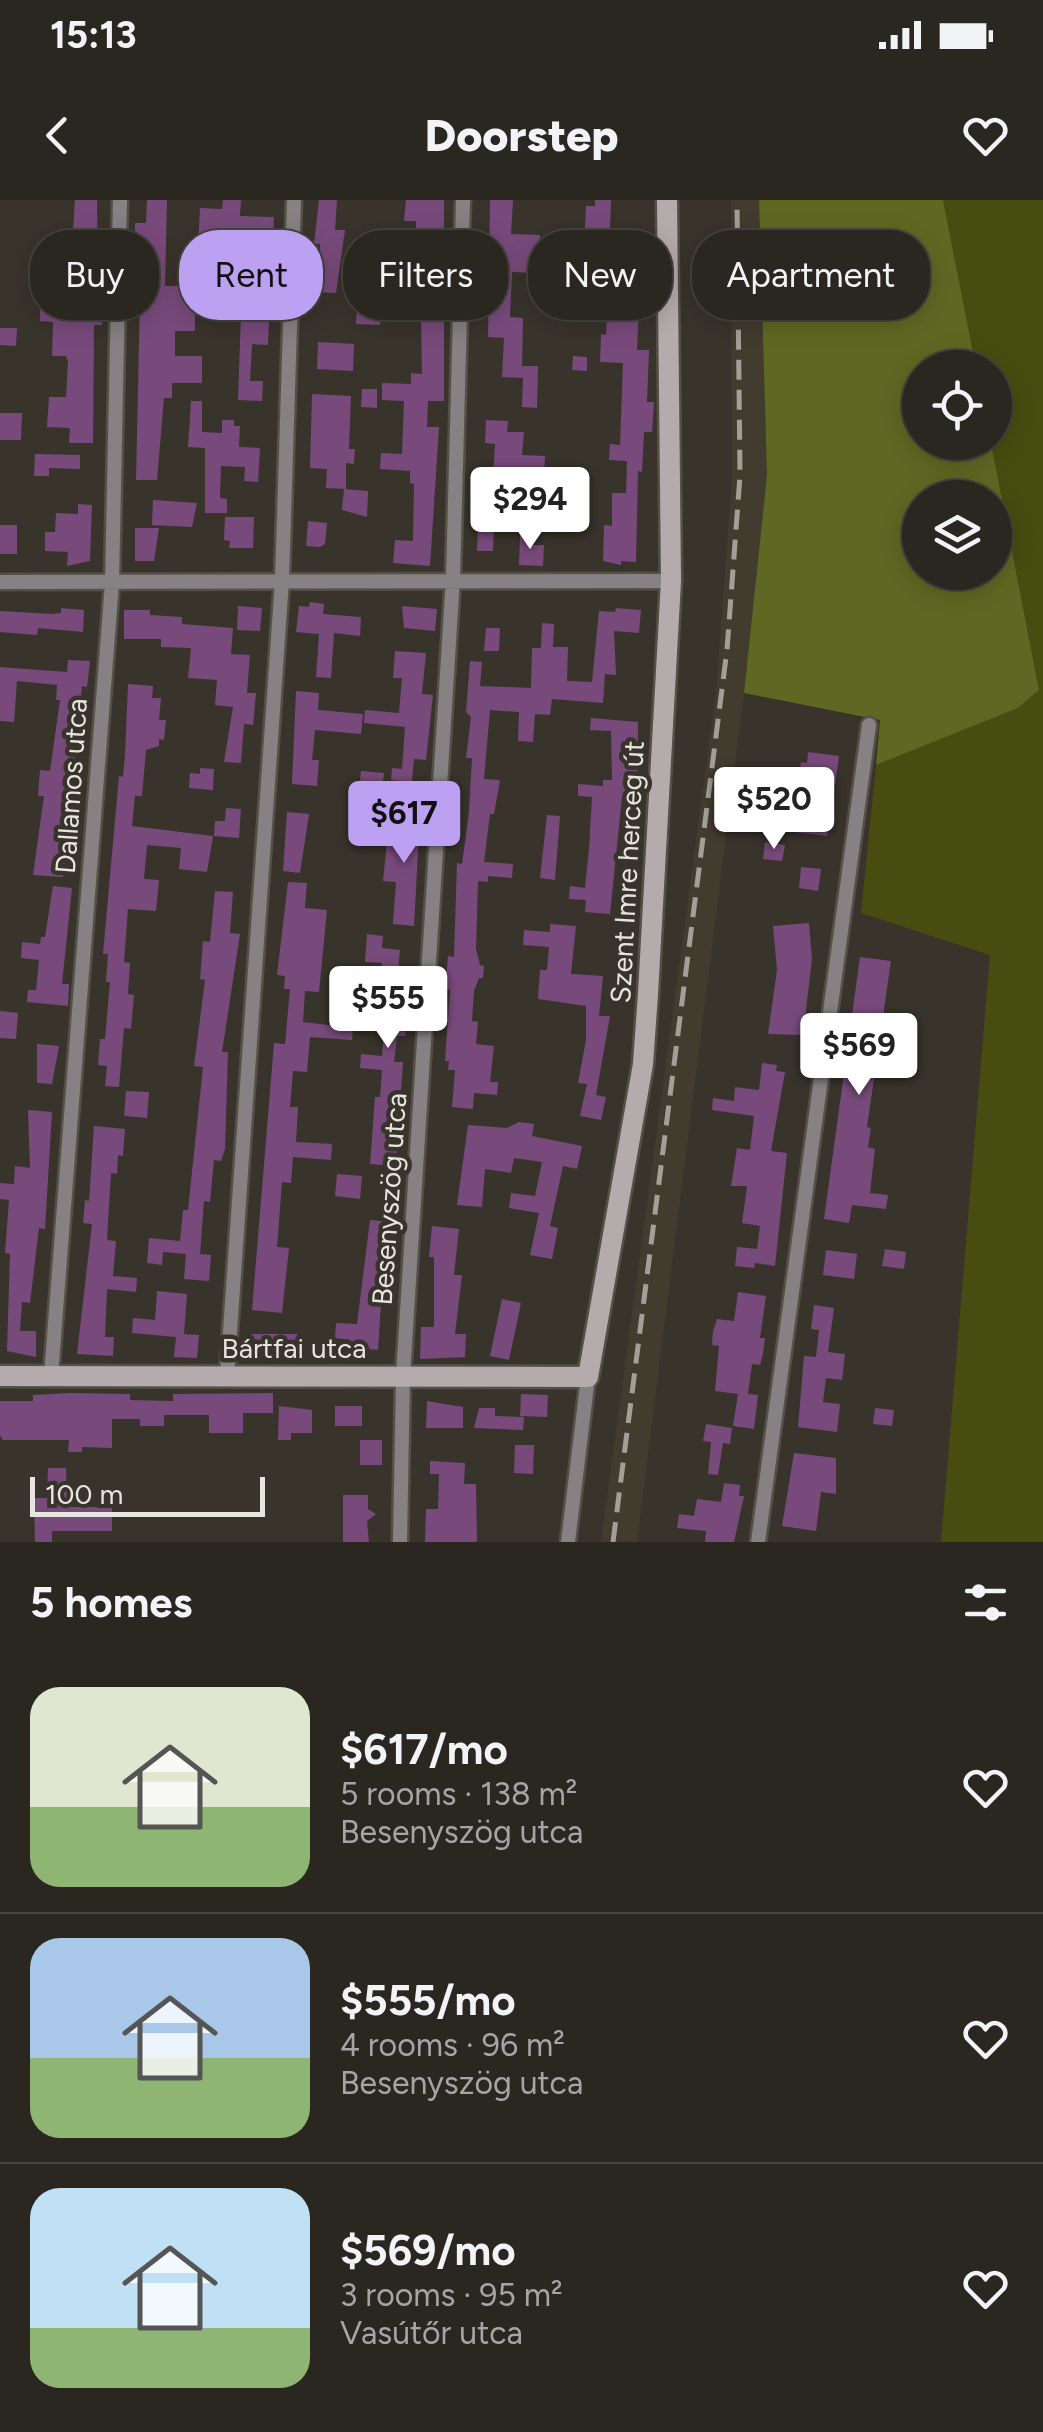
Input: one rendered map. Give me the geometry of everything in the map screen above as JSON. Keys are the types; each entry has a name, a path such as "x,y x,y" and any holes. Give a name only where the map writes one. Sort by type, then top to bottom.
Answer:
{"street":[{"name":"Dallamos utca","path":"51,1376 112,583 120,200"},
{"path":"227,1375 282,580 294,200"},
{"name":"Besenyszög utca","path":"400,1542 403,1376 453,578 462,200"},
{"name":"Szent Imre herceg út","path":"568,1542 588,1377 643,1064 671,581 667,200"},
{"path":"0,582 453,578 671,581"},
{"path":"758,1542 868,725"},
{"name":"Bártfai utca","path":"0,1376 588,1377"}],"shaded area":[{"path":"731,200 759,200 760,230 731,230"},
{"path":"731,320 762,320 767,475 744,693 637,1542 601,1542 716,693 732,478"}],"green space":[{"path":"759,200 943,200 973,350 902,350 902,460 994,460 998,480 902,480 902,590 1012,590 1012,551 1039,690 1018,708 876,765 880,720 744,693 767,475 762,320 930,320 930,230 760,230"},
{"path":"943,200 1043,200 1043,1542 941,1542 990,955 861,913 876,765 1018,708 1039,690 1012,551 1012,480 998,480 994,460 1012,460 1012,350 973,350"}],"building":[{"path":"75,200 97,200 97,230 73,230"},
{"path":"147,200 167,200 165,286 179,286 179,320 195,320 195,331 175,331 175,356 202,356 202,383 172,383 172,398 164,398 157,480 136,480 139,320 159,320 159,230 135,230 135,223 146,223"},
{"path":"223,200 241,200 240,216 274,217 273,230 199,230 200,208 222,209"},
{"path":"319,200 337,200 335,230 343,230 343,244 336,293 323,292 323,230 316,230"},
{"path":"406,200 444,200 444,230 416,230 416,221 404,221"},
{"path":"490,200 513,200 511,234 528,235 528,273 512,272 510,317 523,318 522,366 538,366 537,408 522,407 523,378 502,377 504,338 488,337 488,320 508,320 508,230 490,230"},
{"path":"595,200 611,200 610,230 585,230 586,206 595,206"},
{"path":"102,320 102,325 94,325 93,443 69,443 70,428 47,427 49,397 66,397 68,361 66,356 52,356 53,322 40,321"},
{"path":"241,320 269,320 268,345 252,344 250,381 263,381 262,401 238,400"},
{"path":"356,320 380,320 380,325 356,324"},
{"path":"421,320 444,320 444,401 428,401 427,427 439,427 430,566 393,563 395,540 413,541 414,484 410,483 410,471 380,469 381,453 402,454 404,401 382,400 382,383 411,384 411,373 422,374"},
{"path":"607,320 638,320 637,350 649,350 647,402 654,402 652,432 644,432 642,472 638,471 636,562 621,561 621,565 603,561 604,525 612,526 612,493 626,493 627,461 609,460 610,444 620,445 623,363 600,362 601,334 606,335"},
{"path":"0,328 17,328 16,346 0,345"},
{"path":"318,342 354,344 353,371 317,369"},
{"path":"573,356 587,357 587,371 572,370"},
{"path":"362,389 377,389 377,408 361,407"},
{"path":"312,394 351,396 349,449 355,449 354,464 346,463 346,489 326,488 327,469 310,468"},
{"path":"191,401 202,401 202,432 222,433 222,420 234,420 234,426 240,426 239,447 260,448 258,482 244,481 245,467 221,466 220,498 227,499 227,513 205,513 205,448 188,447"},
{"path":"0,413 22,413 21,440 0,440"},
{"path":"486,420 508,421 507,432 524,432 522,455 545,456 544,479 517,478 516,504 501,503 502,477 493,477 495,444 485,443"},
{"path":"35,454 80,455 80,469 49,468 49,476 34,476"},
{"path":"344,489 368,491 367,517 342,510"},
{"path":"153,500 197,503 192,527 152,525"},
{"path":"78,504 92,505 90,561 67,566 68,552 45,551 45,532 55,532 56,513 78,514"},
{"path":"225,517 254,517 253,548 229,548 230,541 224,540"},
{"path":"308,521 327,523 325,544 320,547 306,546"},
{"path":"0,525 17,525 17,554 0,554"},
{"path":"135,528 159,528 154,561 135,561"},
{"path":"478,528 494,529 493,551 477,551"},
{"path":"520,535 534,535 533,545 544,545 543,566 519,565"},
{"path":"310,602 324,604 323,614 361,617 360,636 334,633 331,678 316,677 319,634 296,632 299,606 309,607"},
{"path":"238,606 262,608 260,631 237,630"},
{"path":"402,606 437,609 435,631 404,628"},
{"path":"61,608 84,610 83,632 38,628 37,635 0,632 0,611 51,614 61,613"},
{"path":"616,608 641,610 639,633 614,631 616,675 605,674 603,703 552,699 550,715 535,714 533,742 518,741 519,712 490,710 484,779 500,780 494,814 490,814 484,862 513,864 512,878 488,876 488,882 478,881 476,949 480,965 484,966 483,978 479,978 474,991 472,1021 478,1022 476,1044 494,1046 490,1082 498,1082 497,1095 474,1093 473,1109 452,1107 455,1070 448,1070 449,1061 445,1061 450,990 445,989 448,956 454,957 457,863 462,864 469,812 472,758 466,758 471,717 466,712 470,661 482,662 480,686 531,688 532,648 541,648 542,623 554,624 553,647 568,647 567,681 592,682 599,611 615,612"},
{"path":"124,610 150,610 150,615 182,617 182,624 233,628 231,654 250,655 247,693 256,693 253,725 244,724 241,763 224,762 233,707 215,705 217,680 188,678 191,648 161,647 161,639 124,639"},
{"path":"486,628 500,628 499,651 484,651"},
{"path":"395,651 426,653 422,694 433,695 426,760 414,759 410,801 399,800 400,781 391,780 392,768 402,769 405,727 364,723 365,710 399,713 402,678 393,678"},
{"path":"68,660 90,661 87,687 82,686 63,877 33,875 44,796 38,796 40,770 50,771 60,700 56,700 57,685 17,681 14,722 0,721 0,667 67,672"},
{"path":"128,684 153,686 152,698 161,698 159,720 166,720 164,740 159,739 159,746 146,750 142,796 135,796 132,826 213,836 207,872 179,869 181,848 147,845 144,879 159,880 156,911 128,909 124,962 130,963 128,994 134,995 131,1029 124,1028 119,1087 105,1086 107,1066 98,1065 100,1039 105,1039 110,982 106,982 108,954 103,954 119,776 123,777"},
{"path":"296,691 319,693 318,710 363,714 361,734 315,730 312,760 319,760 317,786 292,784"},
{"path":"591,718 638,722 637,798 622,797 610,914 585,912 586,900 569,899 570,886 585,888 589,849 592,797 578,796 578,784 603,786 603,780 612,780 611,731 590,730"},
{"path":"808,752 839,756 835,785 810,781 807,801 787,799 788,786 797,787 801,762 807,763"},
{"path":"200,768 214,769 213,790 189,788 190,773 200,774"},
{"path":"361,771 384,773 381,800 358,798"},
{"path":"226,808 241,809 239,838 214,836 215,821 225,821"},
{"path":"797,808 830,813 827,836 794,832"},
{"path":"287,812 309,814 300,873 283,871"},
{"path":"398,812 420,814 414,926 393,924 396,882 383,881 388,833 396,834"},
{"path":"547,815 560,816 555,880 540,878"},
{"path":"765,842 785,845 782,861 763,859"},
{"path":"801,867 821,869 818,891 799,888"},
{"path":"288,882 307,883 305,908 327,910 319,992 305,991 303,1022 353,1028 352,1040 310,1037 307,1072 293,1071 290,1107 298,1107 296,1142 332,1144 331,1160 293,1157 291,1183 282,1182 277,1247 289,1248 282,1313 252,1310 274,1043 285,1044 290,989 284,989 285,976 277,975"},
{"path":"53,886 72,888 62,984 69,984 68,1006 27,1002 28,990 36,990 39,960 21,958 22,942 40,944 41,937 45,937"},
{"path":"215,891 233,892 230,933 240,934 222,1052 228,1052 225,1149 221,1161 214,1160 210,1202 204,1201 200,1254 211,1255 209,1281 184,1279 186,1254 163,1252 162,1265 147,1263 149,1238 180,1241 183,1210 188,1210 203,1067 194,1066 205,980 200,979 203,941 210,942"},
{"path":"809,923 812,959 803,1035 768,1034 777,970 773,926"},
{"path":"550,924 576,926 571,974 603,976 599,1016 610,1016 596,1095 606,1097 601,1120 580,1116 587,1084 578,1083 586,1040 586,1006 538,999 540,970 547,970 549,947 523,945 524,930 550,932"},
{"path":"367,934 383,936 382,948 400,950 398,971 409,972 405,1036 397,1036 394,1062 403,1062 396,1166 370,1164 375,1097 380,1097 382,1070 360,1068 361,1054 382,1056 384,1027 378,1027 382,963 365,962"},
{"path":"860,957 891,961 867,1127 871,1128 868,1147 875,1149 870,1193 888,1195 886,1209 852,1205 849,1223 824,1219"},
{"path":"0,1011 18,1013 16,1039 0,1038"},
{"path":"37,1044 59,1046 52,1084 37,1083"},
{"path":"762,1063 777,1065 776,1071 785,1072 771,1151 787,1153 775,1266 755,1263 754,1268 735,1266 737,1247 757,1249 760,1226 742,1223 747,1186 731,1186 737,1148 750,1150 754,1116 712,1110 713,1098 734,1101 735,1087 759,1090"},
{"path":"126,1091 149,1092 147,1118 124,1116"},
{"path":"28,1110 52,1112 45,1229 39,1228 30,1303 22,1302 20,1331 36,1331 36,1357 7,1351 10,1254 5,1253 9,1200 0,1199 0,1183 14,1184 15,1166 30,1168"},
{"path":"519,1122 534,1124 532,1136 582,1146 577,1169 563,1166 550,1226 558,1228 552,1259 530,1255 539,1213 509,1208 511,1193 535,1196 542,1162 514,1158 511,1173 485,1169 482,1207 457,1205 468,1125 507,1128"},
{"path":"94,1126 125,1129 123,1156 118,1155 117,1174 111,1173 107,1240 116,1241 113,1276 137,1278 136,1292 107,1289 105,1337 114,1337 113,1356 77,1354 92,1224 83,1223 85,1200 89,1201"},
{"path":"337,1174 362,1176 360,1199 335,1196"},
{"path":"370,1220 391,1222 390,1229 396,1229 383,1274 378,1350 350,1347 351,1340 335,1338 336,1323 357,1324"},
{"path":"432,1226 459,1229 454,1275 462,1275 455,1334 466,1334 465,1357 420,1359 421,1327 434,1327 434,1257 429,1257"},
{"path":"885,1249 906,1252 904,1269 882,1266"},
{"path":"826,1250 857,1254 854,1279 823,1275"},
{"path":"157,1291 187,1294 184,1334 199,1335 197,1358 174,1357 176,1337 132,1333 133,1318 155,1320"},
{"path":"738,1292 766,1296 760,1338 765,1338 763,1354 760,1365 752,1364 748,1394 758,1395 754,1429 733,1426 738,1394 715,1391 719,1346 712,1345 713,1331 717,1319 734,1321"},
{"path":"502,1299 521,1303 509,1360 490,1356"},
{"path":"814,1305 834,1308 828,1352 845,1354 842,1380 826,1378 823,1402 840,1404 837,1432 798,1427 804,1356 816,1357 819,1330 811,1329"},
{"path":"251,1334 297,1334 297,1347 277,1347 277,1358 251,1358"},
{"path":"273,1393 273,1413 243,1413 243,1433 209,1433 209,1415 164,1415 164,1426 140,1426 140,1419 112,1419 112,1448 82,1447 82,1452 68,1452 69,1440 3,1440 0,1401 33,1401 33,1395 130,1394 130,1400 173,1401 173,1394"},
{"path":"521,1394 548,1395 547,1417 520,1416"},
{"path":"427,1401 463,1407 463,1428 426,1428"},
{"path":"279,1406 312,1410 312,1433 291,1433 291,1440 278,1440"},
{"path":"335,1406 362,1406 362,1426 335,1426"},
{"path":"479,1408 495,1408 495,1416 524,1417 523,1430 474,1428"},
{"path":"875,1408 894,1410 892,1426 873,1424"},
{"path":"706,1424 732,1428 730,1444 723,1443 718,1475 708,1474 711,1442 703,1441"},
{"path":"360,1440 382,1440 382,1465 360,1465"},
{"path":"515,1445 534,1445 533,1474 514,1473"},
{"path":"794,1453 836,1458 836,1494 821,1492 816,1531 782,1526"},
{"path":"430,1461 465,1463 464,1484 476,1484 477,1542 425,1542 426,1509 438,1509 439,1474 430,1474"},
{"path":"48,1468 66,1468 67,1507 112,1507 112,1531 52,1531 52,1542 35,1542 34,1498 47,1498"},
{"path":"724,1483 740,1485 739,1496 744,1496 734,1542 705,1542 706,1531 677,1528 679,1514 694,1516 697,1499 721,1502"},
{"path":"343,1495 368,1495 368,1509 376,1514 367,1521 369,1542 343,1542"}],"railway":[{"path":"613,1542 727,650 740,476 737,200"}]}
